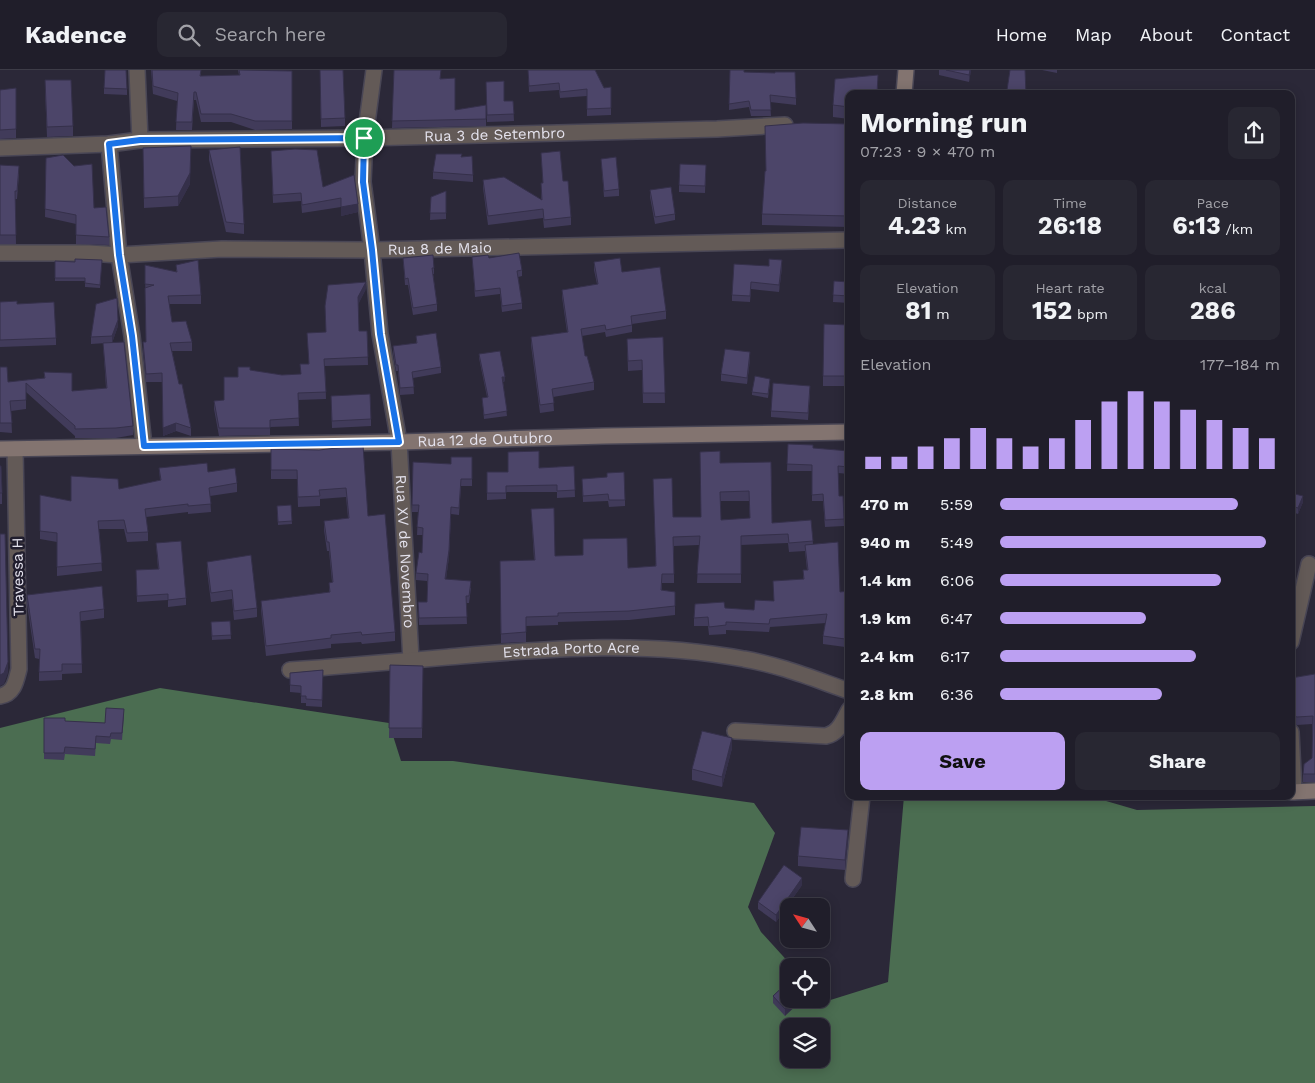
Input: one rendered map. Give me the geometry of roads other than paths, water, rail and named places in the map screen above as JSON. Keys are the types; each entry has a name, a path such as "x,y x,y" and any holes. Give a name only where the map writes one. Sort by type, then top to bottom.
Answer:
{"street":[{"path":"137,70 140,140"},
{"name":"Rua XV de Novembro","path":"374,70 364,138 363,182 380,334 399,442 411,660"},
{"path":"904,90 906,70"},
{"name":"Rua 3 de Setembro","path":"0,148 109,144 140,140 364,138 717,129 800,124"},
{"path":"109,144 119,255 132,336 144,446"},
{"name":"Rua 8 de Maio","path":"0,253 119,255 222,249 372,250 845,240"},
{"name":"Rua 12 de Outubro","path":"7,449 845,432"},
{"name":"Travessa H","path":"0,696 9,693 19,669 7,449"},
{"path":"1295,625 1309,564"},
{"name":"Estrada Porto Acre","path":"290,670 584,647 683,650 744,659 792,670 845,690"},
{"path":"735,731 826,736 838,729 845,717"},
{"path":"1295,792 1315,791"},
{"path":"853,879 862,800"}]}
